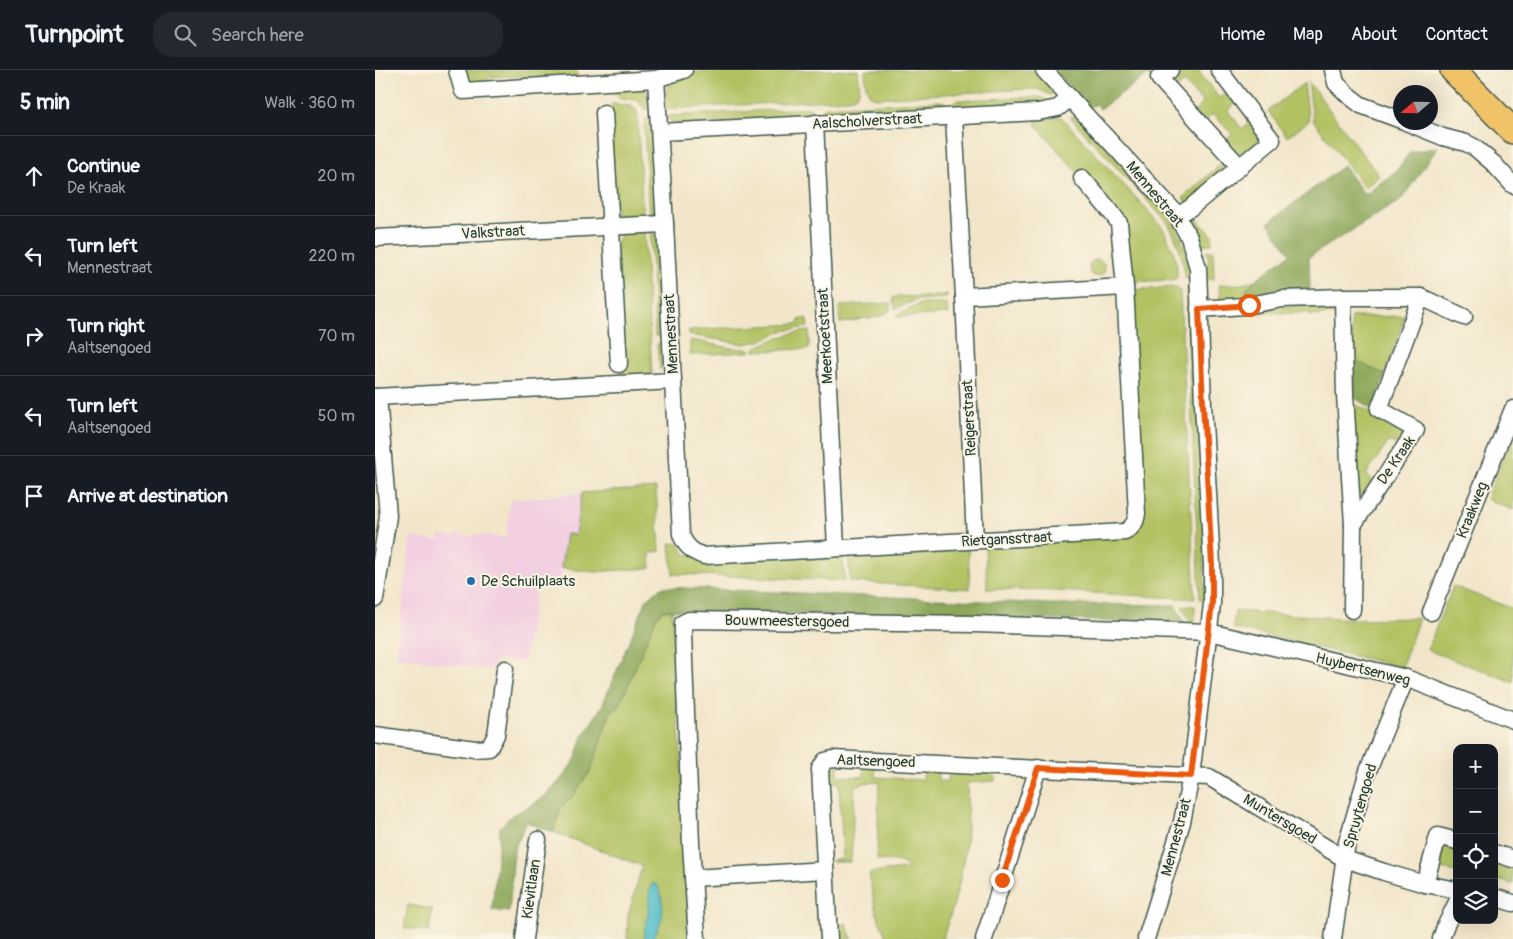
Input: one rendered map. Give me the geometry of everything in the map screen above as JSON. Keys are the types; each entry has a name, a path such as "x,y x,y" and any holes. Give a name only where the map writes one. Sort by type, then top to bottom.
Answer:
{"main road":[{"path":"1453,70 1513,131"}],"street":[{"path":"457,70 463,91 604,75 656,79 684,70"},
{"name":"Mennestraat","path":"1044,70 1177,216 1189,237 1194,252 1199,282 1203,404 1212,565 1212,604 1191,776 1183,822 1145,939"},
{"path":"1170,70 1159,78 1239,166"},
{"path":"1177,216 1190,208 1271,140 1219,70"},
{"path":"1333,70 1336,83 1348,95 1361,105 1393,117"},
{"path":"1345,70 1348,95"},
{"name":"Mennestraat","path":"377,397 673,381 661,132 656,79"},
{"name":"Aalscholverstraat","path":"661,132 953,117 1049,110 1058,108 1069,98"},
{"path":"604,113 619,364"},
{"name":"Reigerstraat","path":"953,117 964,296 975,540"},
{"name":"Meerkoetstraat","path":"815,124 836,548"},
{"path":"1426,130 1474,147 1513,184"},
{"name":"Rietgansstraat","path":"673,381 681,534 691,550 704,556 1125,532 1136,522 1137,513 1125,286 1119,223 1082,178"},
{"name":"Valkstraat","path":"375,238 665,224"},
{"path":"964,296 1125,286"},
{"path":"1199,309 1244,306 1282,299 1421,296 1464,317"},
{"name":"De Kraak","path":"1353,525 1416,430 1379,409 1421,296"},
{"path":"1343,298 1345,395 1353,525 1352,610"},
{"path":"375,598 381,516 377,397"},
{"name":"Kraakweg","path":"1431,612 1513,408"},
{"name":"Bouwmeestersgoed","path":"697,939 691,844 683,623 689,620 706,620 975,624 1209,632"},
{"name":"Huybertsenweg","path":"1209,632 1405,678 1513,720"},
{"path":"375,735 475,749 489,748 496,735 505,669"},
{"name":"Spruytengoed","path":"1333,939 1347,842 1369,771 1405,678"},
{"name":"Aaltsengoed","path":"829,939 820,769 825,761 833,759 1191,776"},
{"path":"984,939 1038,768"},
{"name":"Muntersgoed","path":"1191,776 1209,777 1345,859 1425,884 1453,889"},
{"path":"1425,884 1439,836 1453,841"},
{"name":"Kievitlaan","path":"524,939 538,840"},
{"path":"1498,854 1513,859"},
{"path":"693,878 825,870"},
{"path":"1498,898 1513,903"},
{"path":"1441,939 1453,910"}],"shaded area":[{"name":"De Schuilplaats","path":"582,493 575,536 566,534 560,582 537,580 524,662 496,660 494,670 396,656 411,537 439,541 440,535 455,538 455,534 472,537 473,534 506,538 510,500"}],"green space":[{"path":"462,70 576,70 578,78 528,81 523,76 489,77 484,84 469,83"},
{"path":"707,70 858,70 859,88 853,98 848,99 666,109 665,94 673,82 683,76"},
{"path":"865,70 1035,70 1048,83 1052,94 1050,95 1038,89 1029,89 874,98 867,89"},
{"path":"1054,70 1150,70 1154,75 1151,78 1147,75 1100,109 1096,104 1088,108"},
{"path":"1180,70 1201,70 1199,72 1219,98 1228,92 1236,103 1228,111 1242,129 1250,122 1259,136 1259,140 1243,155 1238,154 1224,143 1232,134 1213,114 1205,121 1195,111 1203,103 1184,82 1175,90 1174,79"},
{"path":"1308,81 1379,176 1365,188 1313,120"},
{"path":"1304,83 1309,121 1287,137 1268,111"},
{"path":"608,88 640,88 649,96 652,109 646,110 637,100 619,98"},
{"path":"1037,97 1049,102 1045,105 952,111 953,102 959,100"},
{"path":"944,102 947,111 820,118 821,110 826,107"},
{"path":"612,104 631,106 637,111 643,219 622,220 616,216 610,116"},
{"path":"809,108 814,112 814,118 676,125 666,118 666,116"},
{"path":"653,116 657,210 649,217 644,126 645,120"},
{"path":"1073,116 1080,119 1164,209 1178,229 1190,261 1191,280 1185,277 1179,249 1167,222 1070,117"},
{"path":"1061,117 1163,228 1173,250 1177,266 1177,278 1130,282 1126,222 1081,177 1036,125 1036,118"},
{"path":"1438,147 1401,200 1309,257 1310,290 1247,298 1246,290 1255,280 1290,254 1268,223 1343,166 1365,195 1397,170 1410,152"},
{"path":"1223,162 1226,166 1225,170 1188,203 1183,198"},
{"path":"1193,215 1212,235 1212,244 1199,245 1192,224"},
{"path":"644,230 652,375 623,377 616,244 620,234"},
{"path":"650,230 658,238 663,336 655,336"},
{"path":"1207,251 1213,251 1214,279 1205,279 1203,267 1209,261"},
{"path":"1094,260 1100,260 1105,265 1103,274 1094,276 1089,271 1089,265"},
{"path":"1255,280 1246,290 1247,298 1220,302 1219,285 1243,284"},
{"path":"1176,287 1180,292 1195,599 987,589 985,546 1134,534 1130,290"},
{"path":"1188,288 1191,288 1202,482 1205,600 1200,599 1186,291"},
{"path":"947,294 947,298 917,300 895,309 893,298 899,296 916,297"},
{"path":"891,303 890,310 883,315 840,323 839,306"},
{"path":"921,304 947,304 948,314 897,317 896,315"},
{"path":"1336,305 1337,314 1310,316 1310,313 1220,315 1269,307"},
{"path":"1405,316 1385,375 1352,359 1351,317"},
{"path":"807,318 808,327 782,331 760,341 744,344 689,335 689,330 798,324 799,320"},
{"path":"809,331 809,349 753,351 755,348 775,339"},
{"path":"690,341 730,348 750,349 750,352 690,355"},
{"path":"660,342 664,342 665,362 660,370 657,345"},
{"path":"1352,359 1385,375 1373,410 1352,396"},
{"path":"1351,402 1406,432 1398,445 1389,441 1366,475 1375,483 1369,491 1362,495 1357,492"},
{"path":"1513,433 1513,510 1486,499"},
{"path":"656,488 660,551 650,553 651,568 594,572 561,568 566,534 575,535 582,493"},
{"path":"678,543 686,555 842,554 845,581 673,574 670,544"},
{"path":"968,548 970,589 850,582 848,554"},
{"path":"1453,586 1513,609 1513,682 1427,650"},
{"path":"663,587 1050,604 1175,605 1185,623 663,610 656,618 619,707 610,713 591,770 573,796 561,807 553,832 526,822 514,850 509,912 492,910 500,827 512,815 532,805 547,794 562,778 576,758 583,736 602,706 647,599"},
{"path":"1182,606 1195,606 1195,624 1191,624"},
{"path":"663,610 672,611 692,939 627,939 628,916 642,866 553,832 561,807 573,796 591,770 610,713 619,706 656,618"},
{"path":"1235,611 1355,619 1419,618 1402,667 1233,628"},
{"path":"838,765 838,776 864,777 864,766 875,767 875,777 923,780 924,769 938,770 938,781 948,781 949,770 995,773 995,781 967,783 967,827 964,860 955,900 942,939 887,939 876,913 869,874 907,869 906,865 897,861 877,860 879,782 855,785 851,860 850,862 833,862 832,860 843,859 839,782 825,782 828,768"},
{"path":"1443,839 1453,842 1453,871 1436,868"},
{"path":"1498,855 1513,860 1513,884 1498,880"},
{"path":"408,905 432,909 429,932 404,928"},
{"path":"846,923 852,939 834,939 833,928"}],"water":[{"path":"655,883 662,899 662,917 653,939 645,939 644,932 650,889 651,885"}],"place":[{"name":"De Schuilplaats","path":"471,581"}],"route":[{"path":"1002,880 1038,768 1191,776 1212,604 1212,565 1199,309 1249,305"}]}
